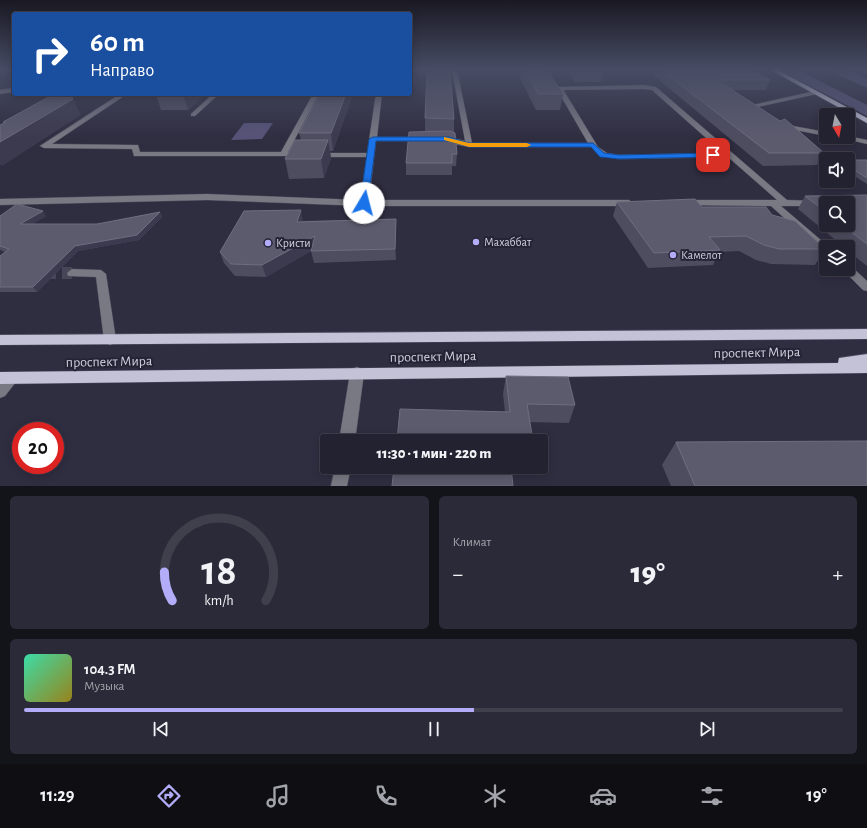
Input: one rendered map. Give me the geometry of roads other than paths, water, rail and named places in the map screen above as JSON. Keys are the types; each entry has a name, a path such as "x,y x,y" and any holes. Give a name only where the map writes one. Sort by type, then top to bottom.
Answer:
{"main road":[{"path":"815,93 867,121"},
{"name":"проспект Мира","path":"0,340 867,334"},
{"path":"804,367 867,359"},
{"name":"проспект Мира","path":"6,378 804,367 867,368"}],"street":[{"path":"459,93 469,145"},
{"path":"562,93 593,145 597,151 603,155 619,157 729,155"},
{"path":"661,93 729,155 785,203"},
{"path":"764,114 752,106 815,93"},
{"path":"121,96 44,146 135,147 137,154 299,154"},
{"path":"193,114 214,96"},
{"path":"283,154 315,96"},
{"path":"364,203 379,96"},
{"path":"776,122 782,126 819,133"},
{"path":"373,139 449,139 469,145 593,145"},
{"path":"855,140 867,142"},
{"path":"307,154 370,155"},
{"path":"0,202 207,197 364,203 639,203"},
{"path":"678,203 819,203"},
{"path":"773,203 819,244"},
{"path":"72,273 101,274 110,340"},
{"path":"855,274 865,282"},
{"path":"348,434 357,373"},
{"path":"0,392 6,378"},
{"path":"340,486 341,474"}],"tunnel":[{"path":"44,273 72,273"}],"place":[{"name":"Махаббат","path":"476,242"},
{"name":"Кристи","path":"268,243"},
{"name":"Камелот","path":"673,255"}]}
